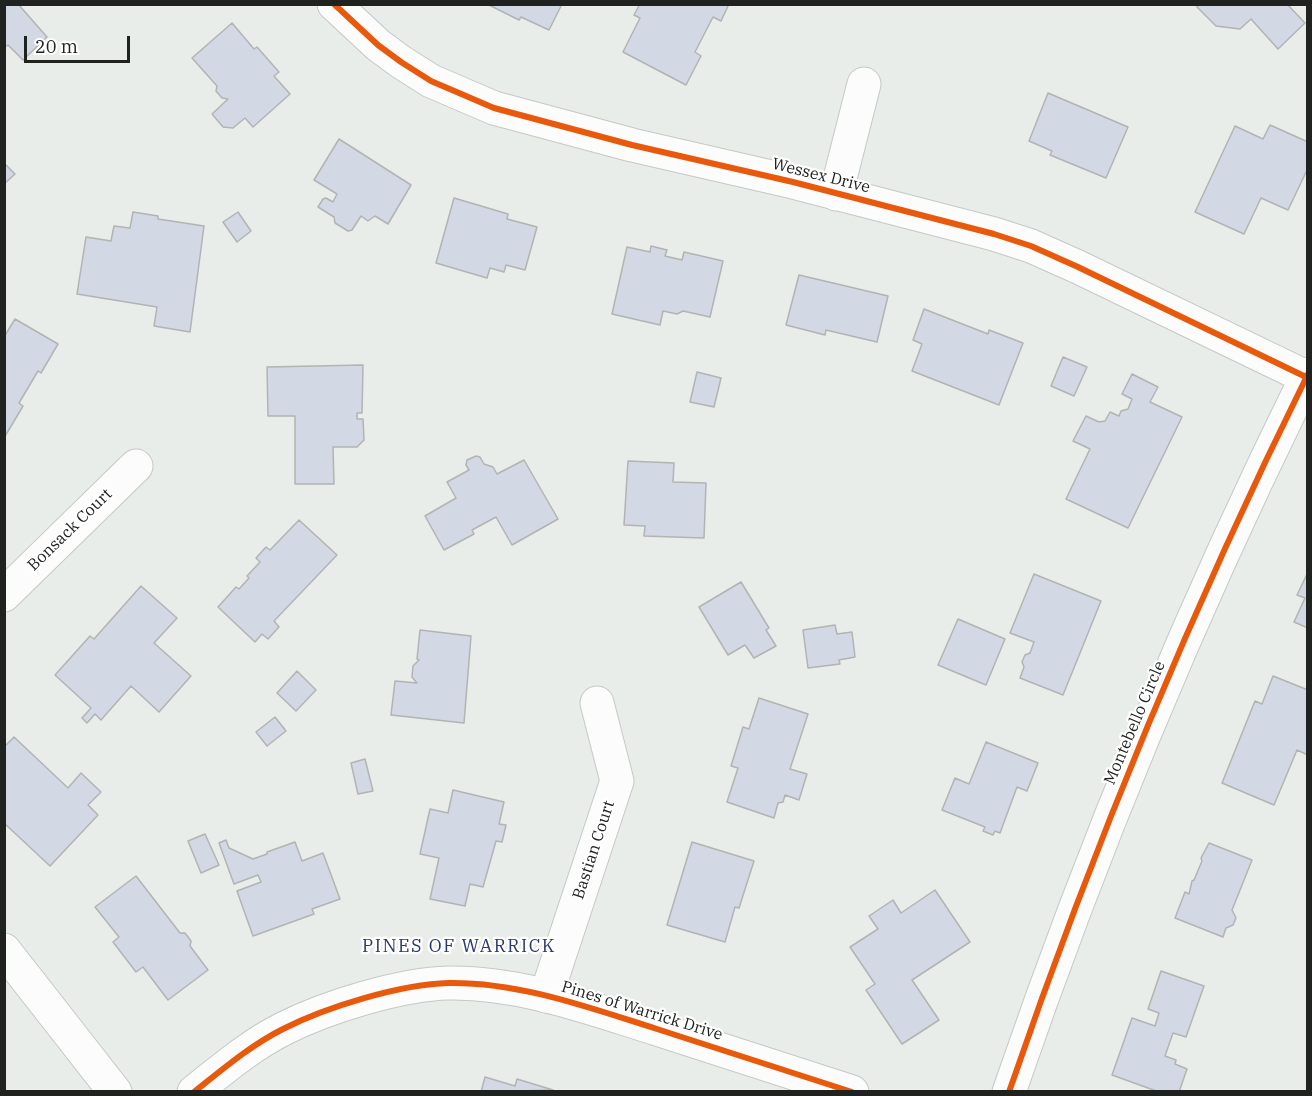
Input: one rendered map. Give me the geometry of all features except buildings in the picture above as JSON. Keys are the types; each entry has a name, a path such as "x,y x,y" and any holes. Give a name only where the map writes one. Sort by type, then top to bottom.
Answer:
{"street":[{"name":"Wessex Drive","path":"334,4 378,45 401,62 431,81 494,108 632,145 994,234 1030,246 1078,267 1307,376"},
{"path":"836,194 864,84"},
{"name":"Montebello Circle","path":"1009,1092 1044,988 1160,698 1266,458 1307,376"},
{"name":"Bonsack Court","path":"4,595 136,466"},
{"name":"Bastian Court","path":"546,996 617,780 597,703"},
{"path":"4,950 115,1092"},
{"name":"Pines of Warrick Drive","path":"194,1092 245,1053 284,1028 351,1001 418,986 448,983 485,985 546,996 608,1013 852,1092"}],"cycle path":[{"path":"334,4 378,45 401,62 431,81 494,108 632,145 793,182 994,234 1031,246 1306,377"},
{"path":"1009,1092 1075,909 1147,728 1225,550 1308,374"},
{"path":"194,1092 260,1042 301,1021 342,1005 387,992 449,983 502,987 554,998 852,1092"}],"district":[{"name":"PINES OF WARRICK","path":"459,947"}]}
